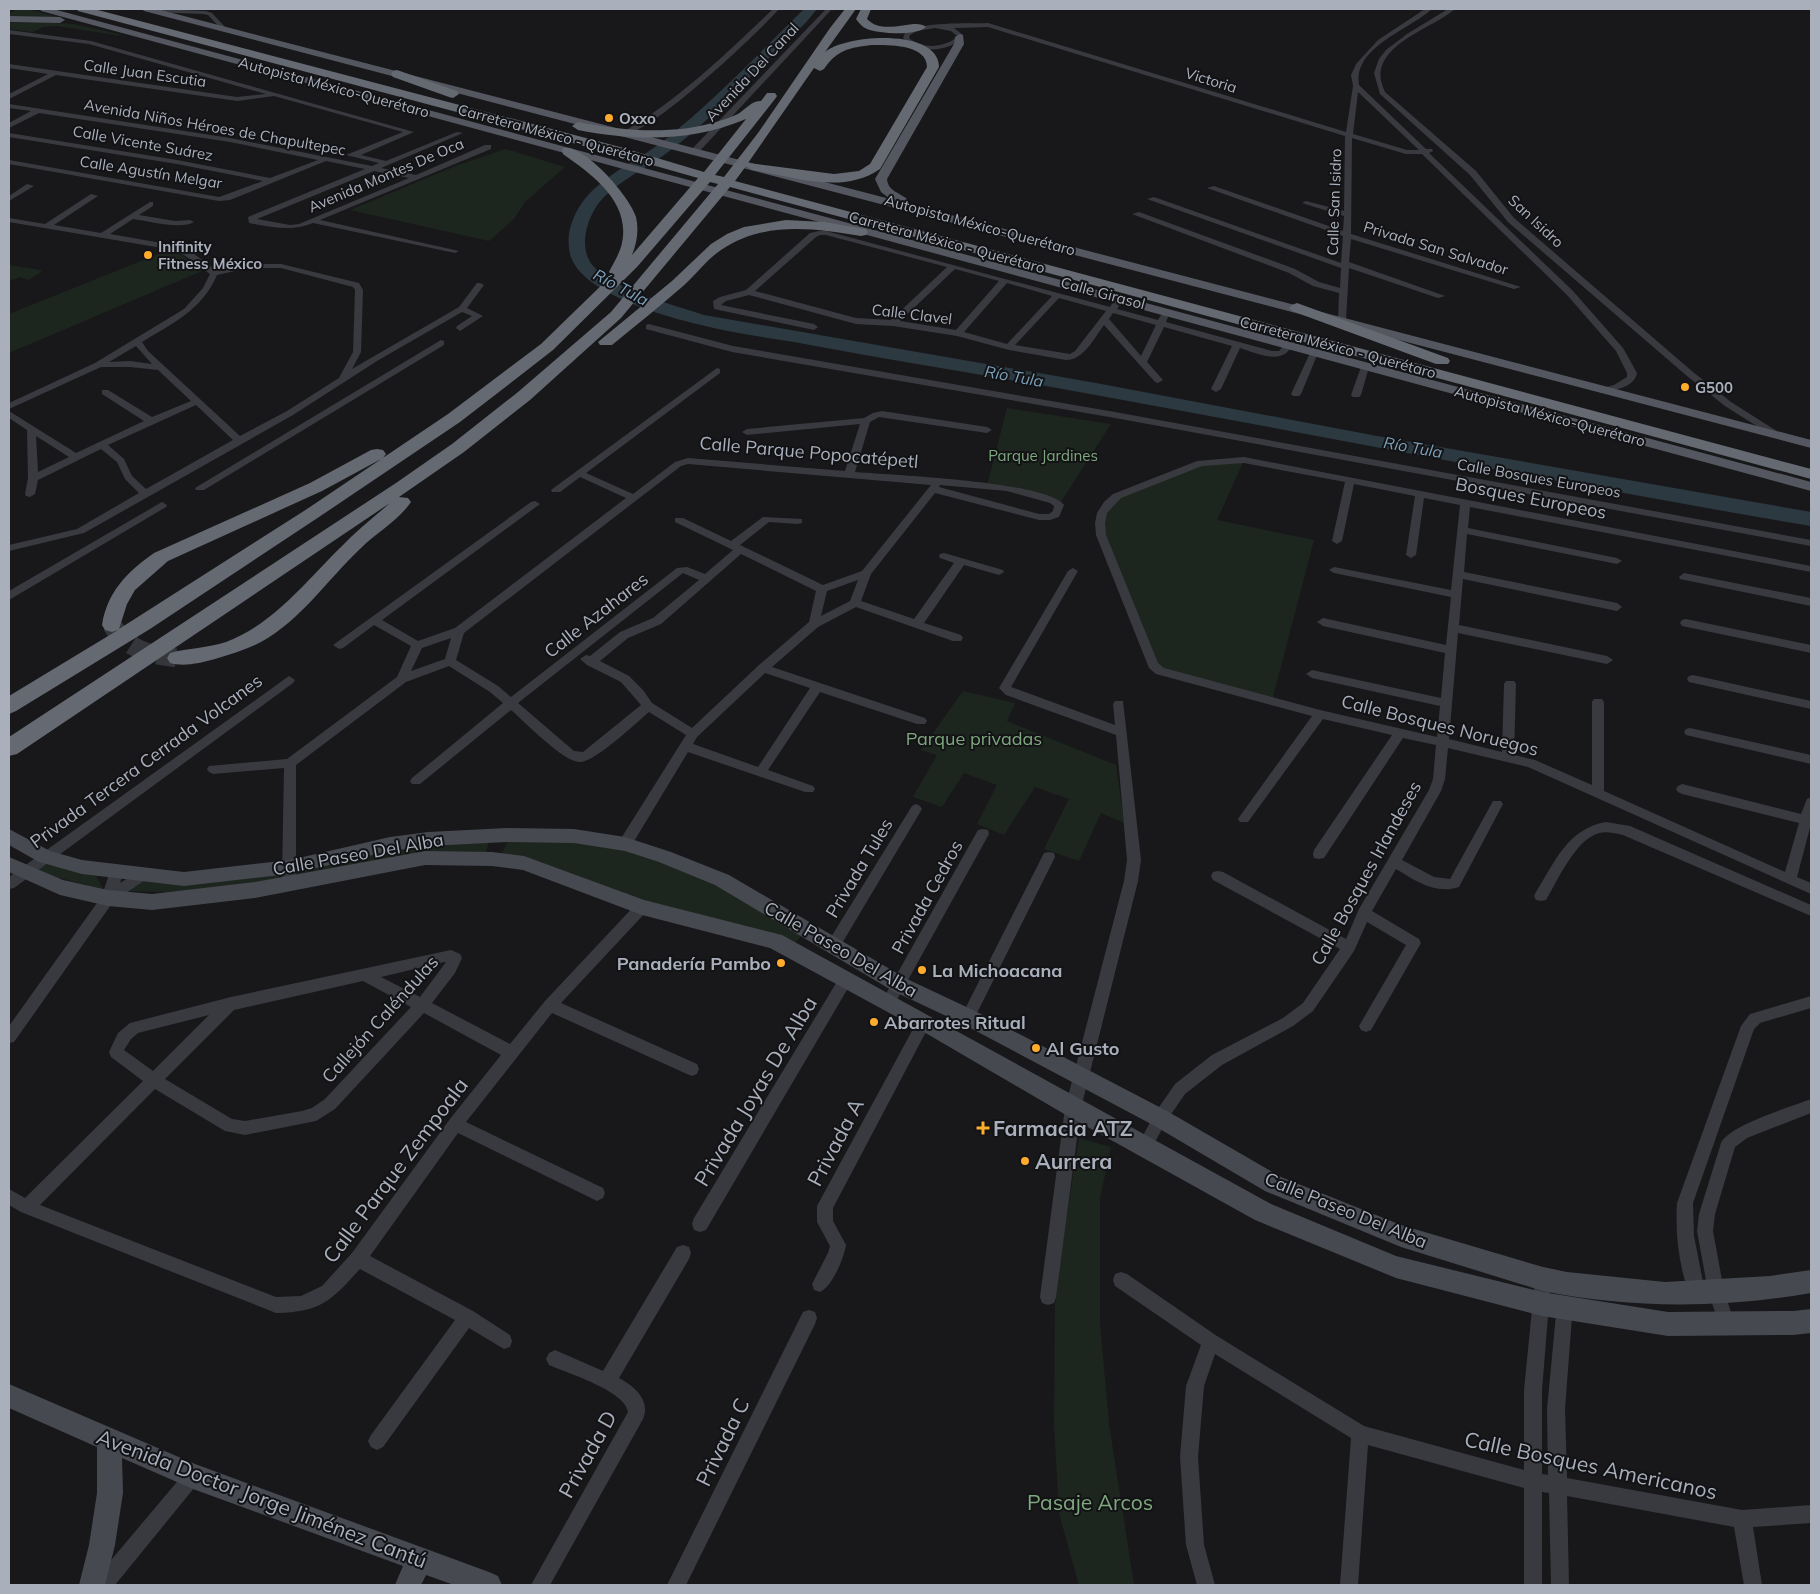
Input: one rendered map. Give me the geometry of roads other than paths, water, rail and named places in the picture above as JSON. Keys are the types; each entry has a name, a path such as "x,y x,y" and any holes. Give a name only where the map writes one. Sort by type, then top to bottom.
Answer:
{"highway":[{"name":"Carretera México - Querétaro","path":"82,9 241,51 620,143"},
{"name":"Carretera México - Querétaro","path":"106,9 620,143 766,193 1811,474"},
{"path":"795,64 821,27 840,9"},
{"path":"9,748 402,488 458,448 524,396 616,315 750,160 763,135 834,30 852,9"},
{"path":"866,9 861,19 871,27 894,30 920,27"},
{"path":"115,28 241,51"},
{"path":"750,160 832,179 858,176 872,169 933,67 932,58 917,46 896,42 857,43 830,53 784,116 763,135"},
{"path":"9,706 142,624 321,508 454,418 547,347 632,264 751,124 776,89 748,113 734,120 689,131 636,134 598,130 522,112 442,91 397,74"},
{"path":"568,151 598,172 616,192 624,205 628,218 628,246 606,290"},
{"name":"Carretera México - Querétaro","path":"668,161 1811,463"},
{"path":"177,658 204,655 231,648 269,628 301,602 350,549 413,492 500,423 524,396 561,375 631,322 678,283 720,244 741,234 762,228 785,225 812,225 876,235"},
{"path":"1297,308 1485,377"},
{"path":"112,625 115,607 125,590 140,572 161,557 316,487 354,467 547,347"}],"main road":[{"name":"Autopista México-Querétaro","path":"44,9 876,235 1054,290 1365,366 1811,487"},
{"name":"Autopista México-Querétaro","path":"151,10 397,74 620,143 638,136 690,151 750,160 943,216 1811,444"},
{"path":"9,20 53,19 94,22"},
{"path":"943,216 898,198 884,189 880,182 959,44 960,36"}],"street":[{"path":"204,12 210,9"},
{"path":"620,143 692,88 776,9"},
{"name":"Avenida Del Canal","path":"690,151 829,9"},
{"path":"1356,86 1353,80 1354,70 1370,50 1429,9"},
{"name":"San Isidro","path":"1452,9 1409,35 1382,60 1377,71 1378,84 1382,93 1473,173 1511,220 1690,374 1728,404 1776,435"},
{"path":"151,10 204,12 210,14 224,29"},
{"name":"Victoria","path":"920,27 988,25 1406,152 1446,149"},
{"path":"920,27 912,30 906,36 908,40 917,46 942,46 955,43 963,30 970,26"},
{"path":"945,27 953,30 960,36"},
{"path":"9,32 90,42 278,94"},
{"name":"Calle Juan Escutia","path":"9,66 237,99 278,94"},
{"path":"9,90 44,71"},
{"path":"9,97 54,73"},
{"name":"Calle San Isidro","path":"1342,320 1348,235 1349,135 1356,86"},
{"name":"San Isidro","path":"1356,86 1570,293 1620,350 1632,372 1631,378 1617,387 1601,390"},
{"name":"Calle Agustín Melgar","path":"9,162 220,199 227,198 326,159 353,156 410,132 278,94"},
{"name":"Avenida Niños Héroes de Chapultepec","path":"9,97 172,123 321,150"},
{"name":"Avenida Niños Héroes de Chapultepec","path":"9,106 230,140 326,159"},
{"path":"9,126 37,111"},
{"path":"148,128 160,121"},
{"path":"161,130 172,123"},
{"path":"373,169 459,133"},
{"name":"Calle Vicente Suárez","path":"9,135 177,162 272,181"},
{"name":"Avenida Montes De Oca","path":"373,169 251,219 252,222 295,227 488,147"},
{"name":"Avenida Niños Héroes de Chapultepec","path":"353,156 387,163"},
{"name":"Avenida Niños Héroes de Chapultepec","path":"340,158 373,169 416,177"},
{"path":"9,199 30,186"},
{"name":"Privada San Salvador","path":"1211,188 1348,235 1517,287"},
{"path":"46,226 94,196"},
{"path":"1151,199 1441,296"},
{"path":"1306,203 1348,215"},
{"path":"102,236 150,204"},
{"path":"1136,214 1292,270 1316,284 1344,292"},
{"path":"132,216 175,223 190,222"},
{"path":"9,220 170,247 187,253 214,273 248,266 280,266 356,285 360,290 357,352 342,379"},
{"path":"313,221 456,250"},
{"name":"Calle Girasol","path":"749,292 812,235 819,233 1005,280 1054,290"},
{"path":"893,323 953,266"},
{"path":"9,406 98,365 187,311 207,289 214,273"},
{"path":"958,333 1005,280"},
{"path":"9,548 80,531 290,413 374,359 462,309 480,285"},
{"path":"1009,347 1054,290"},
{"path":"749,292 723,299 716,303 717,307 814,327"},
{"name":"Calle Clavel","path":"749,292 856,321 893,323 958,333 1009,347 1072,357 1078,353 1106,320"},
{"path":"1115,305 1106,320 1158,380"},
{"path":"460,328 478,316 462,309"},
{"path":"1143,362 1164,318"},
{"name":"Calle Girasol","path":"1164,318 1237,344 1280,355 1284,353 1288,346"},
{"name":"Calle Bosques Europeos","path":"649,327 732,349 1115,415 1811,543"},
{"path":"138,342 145,353 239,440"},
{"path":"200,488 441,343"},
{"path":"1216,389 1237,344"},
{"path":"357,352 374,359"},
{"path":"1296,394 1314,353"},
{"path":"98,365 130,364 161,368"},
{"path":"1356,395 1365,366"},
{"path":"556,490 717,371"},
{"path":"105,392 151,421"},
{"path":"33,478 151,421 198,401"},
{"path":"290,413 300,416 308,422"},
{"path":"9,414 75,457"},
{"path":"747,432 866,421 882,414 987,430"},
{"path":"849,475 866,421"},
{"path":"30,494 33,478 31,430"},
{"path":"102,445 121,461 128,477 146,494"},
{"name":"Bosques Europeos","path":"1160,671 1153,665 1101,535 1099,523 1102,512 1108,502 1117,496 1183,468 1200,463 1244,460 1350,482 1465,502 1811,569"},
{"name":"Calle Parque Popocatépetl","path":"417,645 458,631 678,464 688,461 849,475 935,486 1007,488 1048,498 1059,505 1059,510 1055,515 1048,518 1039,517 935,486"},
{"path":"578,473 634,498"},
{"path":"1337,541 1350,482"},
{"path":"855,603 866,573 935,486"},
{"path":"1411,555 1420,494"},
{"name":"Calle Bosques Irlandeses","path":"1145,1147 1160,1118 1180,1090 1217,1060 1288,1022 1308,1006 1349,947 1364,913 1436,791 1465,502"},
{"path":"339,645 534,504"},
{"path":"9,596 162,505"},
{"path":"679,520 736,548 820,595 829,608 838,611"},
{"path":"591,662 624,635 657,621 706,579 767,520 798,521"},
{"path":"1463,530 1617,561"},
{"path":"80,531 104,540"},
{"path":"944,556 999,572"},
{"path":"917,624 961,561"},
{"name":"Calle Azahares","path":"416,781 511,703 681,570 687,570 706,579"},
{"path":"1334,570 1456,595"},
{"path":"1073,571 1005,688 1010,692 1121,732"},
{"path":"820,595 866,573"},
{"path":"1459,575 1617,607"},
{"path":"1684,577 1811,602"},
{"path":"814,624 820,595"},
{"path":"625,844 687,747 693,734 763,668 814,624 855,603 957,638"},
{"path":"623,616 644,628"},
{"path":"374,620 417,645 402,679"},
{"path":"1323,622 1451,650"},
{"path":"1686,623 1811,649"},
{"path":"1453,628 1607,660"},
{"path":"450,661 458,631"},
{"path":"575,653 625,679 640,693 648,706 693,734"},
{"path":"213,769 290,762 402,679 450,661"},
{"path":"450,661 494,689 570,754 579,758 587,756 648,706"},
{"path":"763,668 921,721"},
{"name":"Calle Bosques Noruegos","path":"1160,671 1320,714 1508,756 1531,763 1811,889"},
{"path":"1312,674 1444,703"},
{"path":"1693,679 1811,704"},
{"name":"Privada Tercera Cerrada Volcanes","path":"9,884 17,868 45,857 289,680"},
{"path":"1508,756 1510,684"},
{"path":"760,773 818,686"},
{"path":"1598,702 1598,794"},
{"path":"1048,1297 1073,1108 1131,881 1134,860 1119,704"},
{"path":"1244,819 1320,714"},
{"path":"1319,854 1401,732"},
{"path":"1690,732 1811,760"},
{"path":"687,747 809,789"},
{"path":"289,876 290,762"},
{"path":"1682,789 1806,820"},
{"path":"1790,879 1811,802"},
{"path":"1395,862 1438,884 1446,886 1454,883 1497,804"},
{"name":"Privada Tules","path":"833,946 916,809"},
{"path":"1541,896 1576,842 1588,831 1606,827 1626,830 1811,911"},
{"name":"Privada Cedros","path":"888,1003 900,985 983,834"},
{"path":"492,859 491,846 508,835"},
{"name":"Calle Paseo Del Alba","path":"17,868 60,886 108,898 152,902 255,890 289,876 399,843 428,839 508,835 574,836 625,844 665,857 722,880 900,985 968,1017 1160,1118 1274,1184 1402,1236 1543,1279 1567,1284 1665,1294 1770,1288 1811,1282"},
{"name":"Calle Paseo Del Alba","path":"9,836 45,857 82,867 184,879 289,876 425,858 492,859 524,863 642,907 775,941 924,1022 1073,1108 1263,1212 1396,1267 1565,1309 1668,1324 1811,1321"},
{"path":"968,1017 1049,856"},
{"path":"9,1037 108,898 117,872"},
{"path":"108,898 143,874"},
{"path":"1218,876 1349,947"},
{"name":"Calle Parque Zempoala","path":"9,1198 26,1208 276,1305 302,1304 328,1292 358,1260 455,1124 550,1004 642,907"},
{"path":"1364,913 1406,936 1414,943 1366,1026"},
{"name":"Callejón Caléndulas","path":"444,956 455,958 455,964 450,972 422,1005 330,1104 316,1114 309,1116 245,1128 230,1126 153,1080 116,1052 130,1030 231,1003 365,975 444,956"},
{"path":"365,975 512,1053"},
{"name":"Privada Joyas De Alba","path":"700,1224 846,979"},
{"path":"1727,1324 1707,1292 1686,1245 1683,1218 1685,1203 1748,1026 1755,1018 1811,1002"},
{"path":"26,1208 231,1003"},
{"path":"550,1004 692,1069"},
{"name":"Privada A","path":"820,1284 836,1255 838,1245 822,1216 825,1206 924,1022"},
{"path":"1707,1292 1707,1214 1729,1143 1742,1133 1811,1106"},
{"path":"455,1124 597,1192"},
{"name":"Privada D","path":"540,1585 637,1413 637,1402 630,1394 607,1382 683,1253"},
{"path":"358,1260 467,1317 504,1341"},
{"path":"1533,1585 1533,1390 1543,1279"},
{"name":"Calle Bosques Americanos","path":"1121,1280 1211,1342 1360,1434 1532,1481 1742,1519 1811,1514"},
{"path":"1560,1585 1556,1409 1567,1284"},
{"path":"377,1442 467,1317"},
{"name":"Privada C","path":"676,1585 809,1318"},
{"path":"1206,1585 1195,1545 1189,1457 1196,1386 1211,1342"},
{"path":"555,1359 607,1382"},
{"name":"Avenida Doctor Jorge Jiménez Cantú","path":"9,1396 193,1476 489,1585"},
{"path":"1349,1585 1360,1434"},
{"path":"92,1585 102,1544 110,1494 109,1440"},
{"path":"103,1585 193,1476"},
{"path":"1742,1519 1753,1585"},
{"path":"408,1585 419,1560"}],"waterway":[{"name":"Río Tula","path":"811,9 701,118 666,147 598,194 587,209 579,225 577,239 579,256 586,269 600,280 637,299 701,320 1096,389 1377,442 1811,519"}],"tunnel":[{"path":"112,625 132,646 149,653 177,658"}],"place":[{"name":"Oxxo","path":"609,118"},
{"name":"Inifinity Fitness México","path":"148,255"},
{"name":"G500","path":"1685,387"},
{"name":"Panadería Pambo","path":"781,963"},
{"name":"La Michoacana","path":"922,970"},
{"name":"Abarrotes Ritual","path":"874,1022"},
{"name":"Al Gusto","path":"1036,1048"},
{"name":"Farmacia ATZ","path":"983,1128"},
{"name":"Aurrera","path":"1025,1161"}],"park label":[{"name":"Parque Jardines","path":"1043,455"},
{"name":"Parque privadas","path":"974,738"},
{"name":"Pasaje Arcos","path":"1090,1502"}]}
